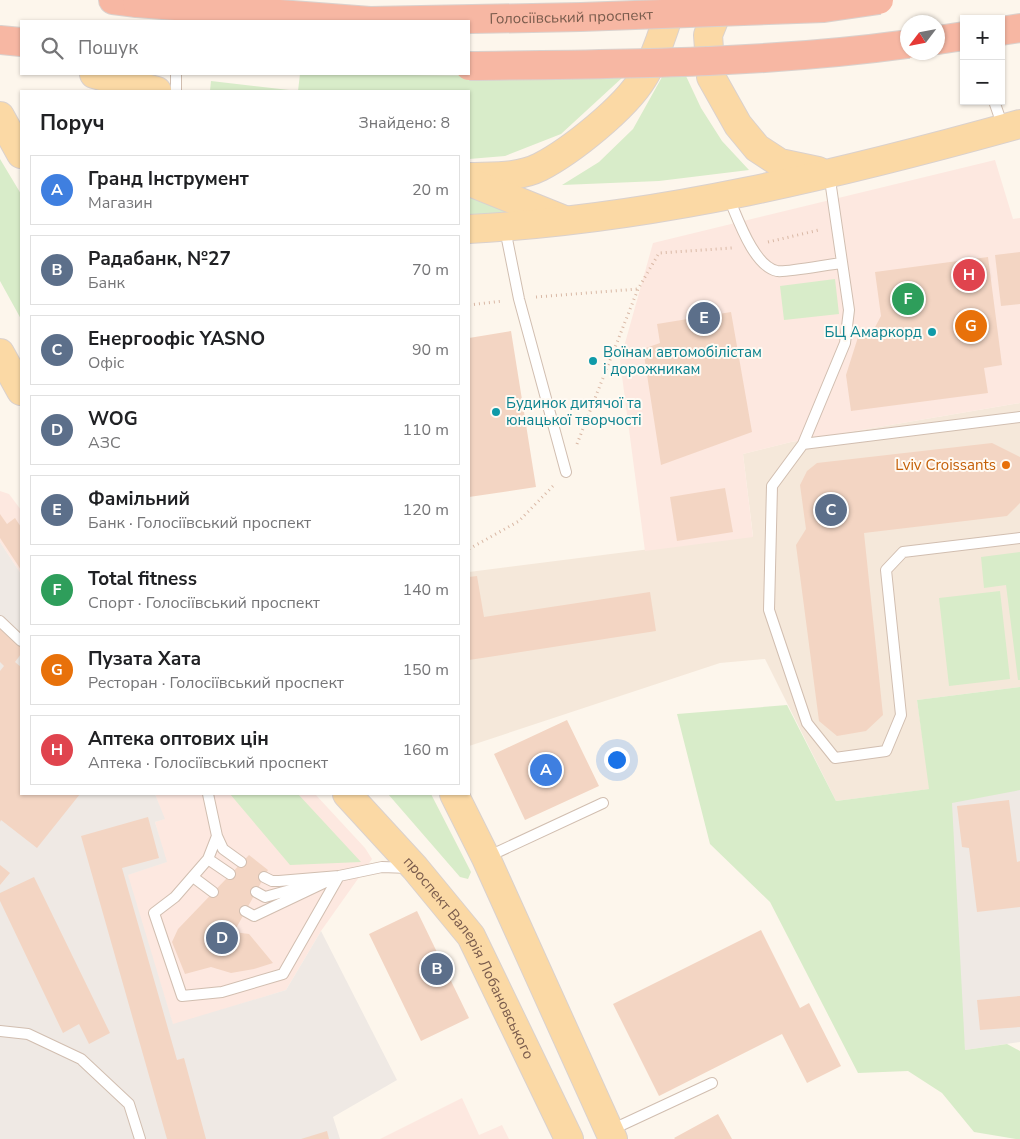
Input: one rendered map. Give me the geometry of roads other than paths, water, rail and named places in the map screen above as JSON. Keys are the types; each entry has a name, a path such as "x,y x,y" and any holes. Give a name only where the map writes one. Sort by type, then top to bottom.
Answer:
{"highway":[{"name":"Голосіївський проспект","path":"423,20 581,17 824,8 879,0"},
{"name":"Голосіївський проспект","path":"134,1 358,20"},
{"path":"1005,30 1020,28"},
{"path":"945,39 960,37"},
{"path":"0,40 20,42"},
{"path":"470,66 580,65 832,54 900,45"}],"main road":[{"path":"470,177 509,176 539,167 576,143 616,110 643,78 672,0"},
{"path":"722,0 708,35 711,77 738,125 758,148 780,164 829,173"},
{"path":"0,49 20,55"},
{"path":"98,75 153,90"},
{"path":"0,116 20,152"},
{"path":"470,229 566,221 728,195 829,173 1012,126"},
{"path":"470,181 566,221"},
{"path":"0,353 19,387"},
{"name":"проспект Валерія Лобановського","path":"348,795 415,868 471,936 569,1139"},
{"path":"454,795 486,858 611,1135"}],"lane":[{"path":"178,0 178,14"},
{"path":"223,20 235,0"},
{"path":"176,75 176,90"},
{"path":"997,105 1012,126"},
{"path":"829,173 849,310 845,343 803,444 772,486 769,610 807,722 835,758 886,751 901,715 886,570 903,552 1020,538"},
{"path":"728,195 751,246 761,262 777,272 842,263"},
{"path":"505,227 518,299 566,472"},
{"path":"803,444 1020,417"},
{"path":"0,621 20,639"},
{"path":"208,795 217,836 223,849 241,862"},
{"path":"486,858 603,803"},
{"path":"217,836 208,859 175,897 154,913 182,996 222,992 283,974 339,876"},
{"path":"208,859 230,874"},
{"path":"256,892 265,897 339,876 382,867 415,868"},
{"path":"264,877 272,881 339,876"},
{"path":"245,911 254,916 339,876"},
{"path":"193,877 213,892"},
{"path":"0,1031 28,1034 81,1059 129,1104 140,1139"},
{"path":"611,1135 712,1083"}],"place":[{"name":"Аптека оптових цін","path":"969,275"},
{"name":"Total fitness","path":"908,299"},
{"name":"Фамільний","path":"704,318"},
{"name":"Пузата Хата","path":"971,326"},
{"name":"БЦ Амаркорд","path":"932,332"},
{"name":"Воїнам автомобілістам і дорожникам","path":"593,361"},
{"name":"Будинок дитячої та юнацької творчості","path":"496,412"},
{"name":"Lviv Croissants","path":"1006,465"},
{"name":"Енергоофіс YASNO","path":"831,510"},
{"name":"Гранд Інструмент","path":"546,770"},
{"name":"WOG","path":"222,938"},
{"name":"Радабанк, №27","path":"437,969"}]}
